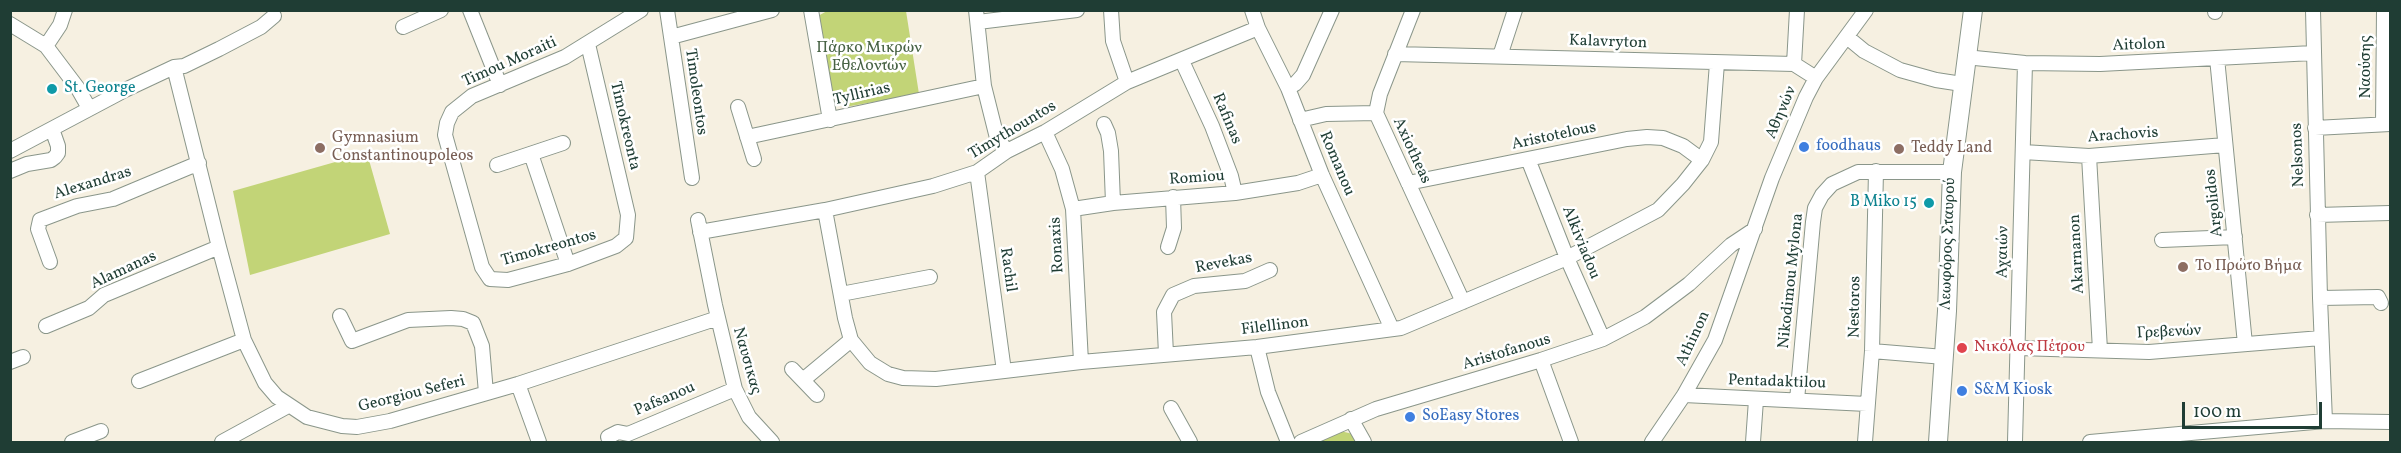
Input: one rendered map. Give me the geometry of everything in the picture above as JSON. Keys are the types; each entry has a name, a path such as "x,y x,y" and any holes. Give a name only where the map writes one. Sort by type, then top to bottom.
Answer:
{"main road":[{"name":"Λεωφόρος Σταυρού","path":"1939,442 1952,172 1972,10"}],"street":[{"path":"46,46 60,25 65,10"},
{"path":"402,27 441,10"},
{"path":"470,10 500,85"},
{"name":"Timou Moraiti","path":"490,279 482,267 445,135 447,123 460,104 472,96 565,57 641,10"},
{"name":"Timoleontos","path":"667,10 692,178"},
{"path":"811,10 830,120"},
{"path":"1007,151 997,138 984,86 977,16 1077,10"},
{"path":"1111,10 1113,41 1127,82"},
{"name":"Romanou","path":"1252,10 1258,28 1288,88 1322,175 1392,329"},
{"path":"1288,88 1299,81 1303,75 1332,10"},
{"name":"Axiotheas","path":"1413,10 1380,94 1376,113 1463,302"},
{"path":"1500,56 1515,10"},
{"path":"1797,10 1794,64 1816,78"},
{"name":"Αθηνών","path":"1753,235 1772,178 1816,78 1866,10"},
{"name":"Nelsonos","path":"2313,10 2325,421"},
{"name":"Ναούσης","path":"2384,10 2387,124"},
{"path":"671,37 694,33 764,11"},
{"path":"10,151 89,108 174,67 180,59 200,48 276,12"},
{"path":"10,24 46,46 72,79 89,108"},
{"name":"Timythountos","path":"699,226 825,210 933,186 977,172 1007,151 1045,132 1127,82 1258,28"},
{"path":"1847,37 1864,51 1900,70 1936,80 1962,84"},
{"name":"Timokreonta","path":"588,44 628,215"},
{"name":"Aitolon","path":"1965,57 2025,63 2132,63 2313,53"},
{"name":"Kalavryton","path":"1395,54 1794,64"},
{"name":"Argolidos","path":"2217,58 2245,344"},
{"name":"Rafinas","path":"1182,61 1212,126 1235,193"},
{"name":"Filellinon","path":"825,210 851,340 870,363 888,374 903,378 936,379 1081,362 1257,347 1392,329 1409,326 1567,258 1658,210 1702,160 1711,142 1717,63"},
{"name":"Αχαιών","path":"2015,442 2025,63"},
{"name":"Georgiou Seferi","path":"174,67 244,340 265,383 288,406 307,417 326,424 357,427 390,421 518,384 718,318"},
{"name":"Tyllirias","path":"747,137 984,86"},
{"path":"738,107 754,159"},
{"path":"1300,120 1326,114 1376,113"},
{"path":"1104,124 1111,151 1113,203"},
{"path":"2315,128 2387,124"},
{"path":"10,171 55,157 58,153 58,146 52,129"},
{"name":"Ronaxis","path":"1045,132 1062,169 1073,209 1081,362"},
{"name":"Aristotelous","path":"1408,183 1627,138 1664,138 1683,146 1702,160"},
{"path":"497,165 562,143"},
{"name":"Arachovis","path":"2023,152 2089,156 2225,145"},
{"path":"531,154 568,264"},
{"name":"Akarnanon","path":"2089,156 2100,350"},
{"name":"Alkiviadou","path":"1528,159 1567,258 1603,339"},
{"name":"Alexandras","path":"50,262 38,229 38,224 44,217 77,206 113,199 199,163"},
{"name":"Nestoros","path":"1865,442 1872,351 1876,171"},
{"name":"Rachil","path":"977,172 1004,371"},
{"name":"Nikodimou Mylona","path":"1797,400 1815,208 1822,195 1832,184 1858,172 1952,172"},
{"name":"Romiou","path":"1073,209 1173,197 1235,193 1298,183 1322,175"},
{"path":"1168,248 1174,236 1173,197"},
{"path":"2318,215 2391,213"},
{"name":"Timokreontos","path":"490,279 508,280 568,264 616,246 626,238 628,215"},
{"name":"Ναυσικας","path":"699,226 735,388 744,410 770,442"},
{"name":"Aristofanous","path":"1301,442 1351,419 1399,401 1541,360 1603,339 1645,317 1753,235"},
{"name":"Athinon","path":"1652,442 1684,395 1715,340 1753,235"},
{"path":"2162,240 2235,237"},
{"name":"Alamanas","path":"46,326 89,308 104,295 219,247"},
{"name":"Revekas","path":"1166,354 1164,312 1173,295 1194,286 1245,281 1270,270"},
{"path":"841,294 930,277"},
{"path":"2320,298 2378,297 2381,303"},
{"path":"340,316 352,341 408,320 451,318 473,323 482,346 486,393"},
{"name":"Γρεβενών","path":"2018,348 2149,352 2321,338"},
{"path":"139,381 244,340"},
{"path":"803,380 851,340"},
{"path":"1257,347 1268,392 1288,442"},
{"path":"1872,351 1944,357"},
{"path":"1541,360 1571,442"},
{"path":"792,369 818,395"},
{"path":"518,384 539,442"},
{"name":"Pafsanou","path":"608,437 618,432 628,434 735,388"},
{"name":"Pentadaktilou","path":"1684,395 1867,404"},
{"path":"1753,442 1756,400"},
{"path":"222,442 288,406"},
{"path":"1171,408 1190,442"},
{"path":"1351,419 1364,442"},
{"path":"2090,442 2195,438 2325,421 2391,422"},
{"path":"72,442 101,431"}],"green space":[{"name":"Πάρκο Μικρών Εθελοντών","path":"827,11 906,11 919,94 845,107 829,92 818,16"},
{"path":"367,153 390,234 250,275 233,191"},
{"path":"1340,431 1353,434 1355,442 1318,442"}],"place":[{"name":"St. George","path":"52,89"},
{"name":"foodhaus","path":"1804,147"},
{"name":"Gymnasium Constantinoupoleos","path":"320,148"},
{"name":"Teddy Land","path":"1899,149"},
{"name":"B Miko 15","path":"1929,203"},
{"name":"Το Πρώτο Βήμα","path":"2183,267"},
{"name":"Νικόλας Πέτρου","path":"1962,348"},
{"name":"S&M Kiosk","path":"1962,391"},
{"name":"SoEasy Stores","path":"1410,417"}]}
